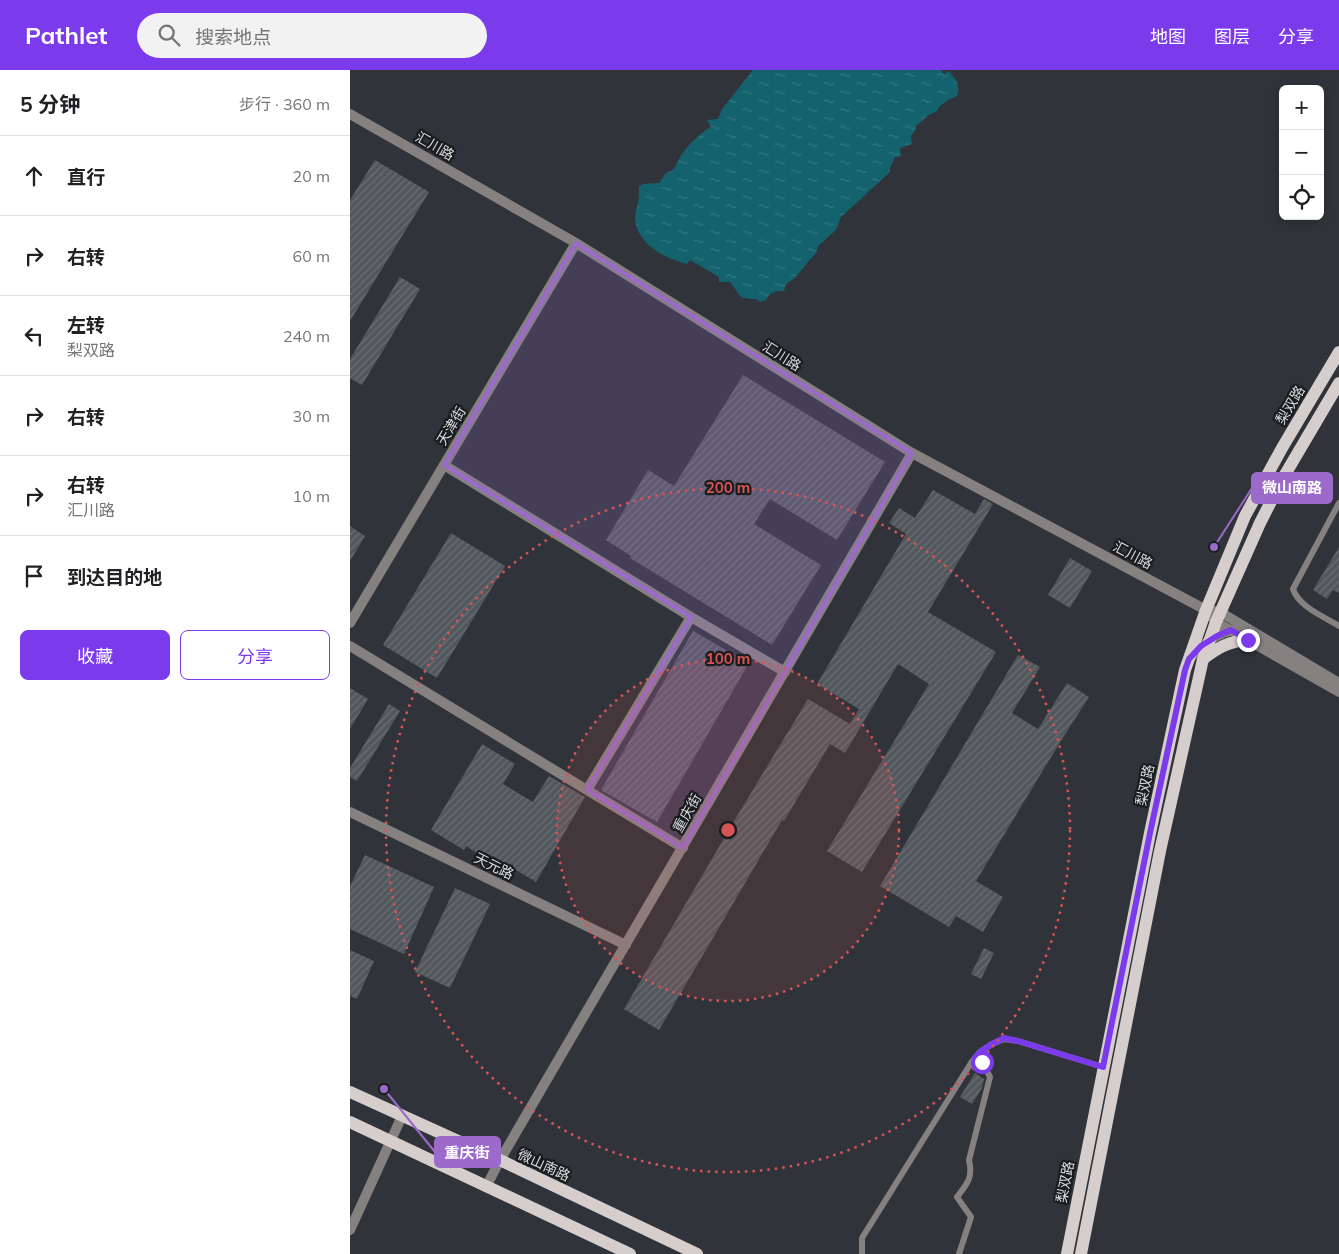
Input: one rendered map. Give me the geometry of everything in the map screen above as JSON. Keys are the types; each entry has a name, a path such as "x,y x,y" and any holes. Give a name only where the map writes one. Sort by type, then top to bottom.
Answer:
{"main road":[{"name":"梨双路","path":"1067,1254 1154,814 1189,659 1206,610 1245,516 1282,448 1339,352"},
{"name":"梨双路","path":"1081,1254 1162,843 1203,659 1218,617 1260,523 1283,478 1339,383"},
{"path":"1203,659 1228,643 1249,635"},
{"name":"微山南路","path":"350,1092 500,1160 697,1254"},
{"path":"350,1122 630,1254"}],"street":[{"name":"汇川路","path":"350,114 576,243 912,453 1206,610 1338,688"},
{"name":"天津街","path":"350,623 576,243"},
{"name":"重庆街","path":"486,1187 912,453"},
{"path":"444,465 691,617 785,672"},
{"path":"587,790 691,617"},
{"name":"汇川路","path":"1218,617 1231,630 1249,635"},
{"path":"1189,659 1209,641 1231,630"},
{"path":"350,646 682,848"},
{"name":"天元路","path":"350,812 626,945"},
{"path":"350,1230 402,1116"}],"lane":[{"path":"1339,503 1294,589 1296,597 1302,603 1339,626"},
{"path":"862,1254 862,1238 980,1052 1004,1038 1103,1067"},
{"path":"959,1254 971,1217 957,1197 967,1185 972,1171 969,1160 990,1077 977,1056"}],"highlighted area":[{"path":"576,243 912,453 683,848 587,790 691,617 444,465"}],"water":[{"path":"753,70 941,70 944,74 949,71 958,86 957,96 948,100 936,112 930,114 916,126 911,136 912,144 900,148 901,156 895,157 890,172 841,217 836,230 818,246 816,253 795,278 786,284 784,291 774,292 761,302 756,299 742,297 730,282 719,282 719,277 690,260 687,264 661,254 640,235 635,218 639,199 639,187 643,184 659,183 666,173 673,170 681,155 703,132 711,127 707,120 718,119 722,109"}],"building":[{"path":"375,160 429,192 350,321 350,200"},
{"path":"400,277 420,289 362,385 350,378 350,359"},
{"path":"743,375 885,462 837,540 770,499 754,524 821,565 772,645 630,558 631,556 606,540 648,470 674,486"},
{"path":"933,490 975,514 984,499 993,504 928,612 996,652 862,872 827,851 929,684 898,664 845,753 830,744 784,821 782,820 659,1030 624,1009 808,699 850,724 859,709 817,684 906,534 889,523 899,508 915,518"},
{"path":"350,526 365,536 350,561"},
{"path":"451,533 505,566 437,678 383,645"},
{"path":"1339,547 1339,593 1333,590 1327,599 1313,590"},
{"path":"1070,558 1092,571 1070,608 1048,595"},
{"path":"693,631 749,663 657,822 601,790"},
{"path":"1018,655 1040,667 1012,713 1038,729 1067,683 1089,697 976,881 1003,897 983,932 956,916 949,927 880,886"},
{"path":"350,688 368,699 350,729"},
{"path":"389,704 400,711 357,781 350,777 350,768"},
{"path":"482,744 515,764 503,784 533,802 549,776 585,797 536,882 493,856 490,861 466,846 464,850 431,830"},
{"path":"365,855 434,887 404,954 350,929 350,886"},
{"path":"455,888 490,904 450,988 415,972"},
{"path":"984,948 994,953 981,979 971,974"},
{"path":"350,950 374,961 357,999 350,996"},
{"path":"975,1073 984,1079 982,1088 972,1104 960,1097"}],"place":[{"name":"微山南路","path":"1214,547"},
{"name":"重庆街","path":"384,1089"}],"route":[{"path":"982,1062 977,1056 980,1052 1004,1038 1103,1067 1185,670 1189,659 1201,646 1225,632 1231,630 1248,640"}]}
